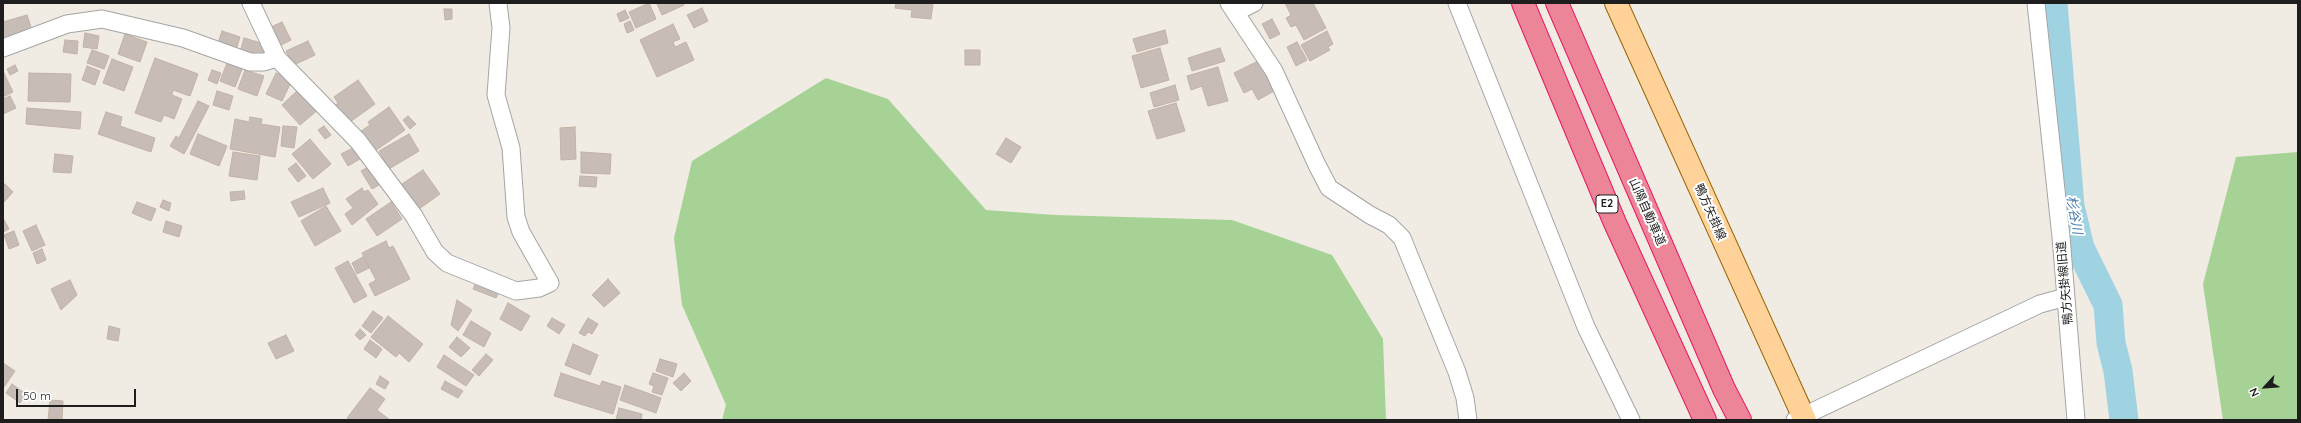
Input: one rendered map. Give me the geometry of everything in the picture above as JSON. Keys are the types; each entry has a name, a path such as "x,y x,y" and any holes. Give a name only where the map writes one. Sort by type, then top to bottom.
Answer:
{"highway":[{"name":"E2","path":"1523,3 1614,223 1701,411"},
{"name":"山陽自動車道","path":"1557,3 1724,389 1740,420"}],"main road":[{"name":"鴨方矢掛線","path":"1616,3 1801,419"}],"street":[{"path":"251,3 277,58 358,141 414,216 435,252 447,263 516,291 539,288 550,283 521,232 516,217 511,148 496,95 501,28 498,3"},
{"path":"1254,3 1232,7 1274,71 1329,188 1370,215 1389,225 1402,238 1458,372 1465,398 1468,420"},
{"path":"1457,3 1586,327 1631,420"},
{"name":"鴨方矢掛線旧道","path":"2036,3 2066,297 2076,420"},
{"path":"3,48 67,24 102,19 183,38 250,62 264,62 277,58"},
{"path":"1801,419 2040,304 2066,297"}],"green space":[{"path":"826,78 888,99 986,210 1055,215 1232,220 1332,255 1383,339 1386,420 722,420 726,405 682,305 674,238 692,161"},
{"path":"2298,152 2298,420 2223,420 2203,284 2236,157"}],"building":[{"path":"649,3 656,19 636,28 629,12"},
{"path":"683,3 684,5 662,15 657,4"},
{"path":"896,3 933,3 931,19 911,17 912,10 895,8"},
{"path":"1285,3 1313,3 1326,28 1304,40 1296,25 1291,27 1286,18 1291,15"},
{"path":"702,8 708,21 694,28 687,15"},
{"path":"444,9 452,9 452,19 445,20"},
{"path":"625,10 629,18 620,22 617,14"},
{"path":"27,15 33,33 3,39 3,22"},
{"path":"1272,19 1280,34 1270,39 1262,24"},
{"path":"630,21 634,30 627,33 624,24"},
{"path":"282,22 291,40 279,46 271,27"},
{"path":"673,24 680,39 673,42 675,47 686,42 694,60 657,77 640,40"},
{"path":"1165,30 1168,43 1137,52 1133,39"},
{"path":"222,31 240,37 236,50 218,43"},
{"path":"1327,31 1333,44 1328,47 1330,50 1310,61 1301,45"},
{"path":"85,33 99,36 97,49 83,47"},
{"path":"125,34 147,42 140,62 118,54"},
{"path":"244,38 268,45 263,60 240,53"},
{"path":"65,40 78,41 77,54 63,52"},
{"path":"308,41 315,55 294,65 286,51"},
{"path":"1297,42 1307,60 1296,66 1287,47"},
{"path":"1160,48 1169,80 1141,88 1132,56"},
{"path":"1220,48 1225,61 1192,71 1188,58"},
{"path":"92,50 109,56 104,69 87,63"},
{"path":"965,50 980,50 980,65 965,65"},
{"path":"155,58 198,74 190,96 173,90 172,95 182,99 174,119 164,115 161,122 135,113"},
{"path":"229,58 244,64 235,87 220,81"},
{"path":"112,59 133,67 124,91 103,83"},
{"path":"1258,61 1274,91 1258,100 1252,89 1244,93 1234,73"},
{"path":"15,65 18,71 10,75 7,69"},
{"path":"87,66 100,71 95,85 82,80"},
{"path":"1218,67 1228,101 1208,106 1202,86 1191,90 1187,76"},
{"path":"212,70 221,73 217,84 208,80"},
{"path":"245,70 264,76 257,96 238,89"},
{"path":"4,73 13,92 3,97 3,74"},
{"path":"29,73 71,74 70,102 28,101"},
{"path":"276,73 292,80 282,101 266,94"},
{"path":"358,80 375,104 346,125 333,107 338,103 334,97"},
{"path":"1175,85 1179,100 1154,107 1150,93"},
{"path":"300,88 319,109 300,125 282,105"},
{"path":"217,91 233,96 229,110 213,105"},
{"path":"10,96 16,108 3,114 3,99"},
{"path":"198,101 209,106 184,154 170,146 176,136 179,138"},
{"path":"1176,103 1185,131 1157,139 1148,111"},
{"path":"389,107 405,130 372,153 358,133 370,125 368,122"},
{"path":"27,108 81,112 80,129 26,124"},
{"path":"106,112 122,117 120,126 155,138 151,152 98,134"},
{"path":"408,116 416,124 410,129 403,120"},
{"path":"250,117 262,119 261,124 280,127 275,157 230,149 235,119 249,122"},
{"path":"283,126 297,127 294,148 281,146"},
{"path":"324,126 331,135 325,139 318,130"},
{"path":"575,127 576,159 561,160 560,128"},
{"path":"198,134 227,146 219,166 190,154"},
{"path":"409,134 419,151 389,169 379,151"},
{"path":"1006,138 1021,147 1011,163 996,154"},
{"path":"310,139 331,164 313,179 292,154"},
{"path":"359,145 365,156 348,166 341,154"},
{"path":"233,152 260,156 257,180 229,176"},
{"path":"581,152 611,154 610,174 581,173"},
{"path":"55,154 73,156 71,173 53,172"},
{"path":"296,163 306,176 298,182 288,169"},
{"path":"373,164 384,182 372,189 361,171"},
{"path":"423,170 440,194 419,209 402,184"},
{"path":"580,176 597,177 596,187 579,186"},
{"path":"5,184 13,192 4,202 3,187"},
{"path":"323,188 330,203 299,217 291,202"},
{"path":"362,188 364,192 368,190 378,204 352,225 345,214 353,208 346,199"},
{"path":"244,191 245,199 231,201 230,192"},
{"path":"163,200 171,203 169,211 160,207"},
{"path":"137,202 156,209 151,221 132,213"},
{"path":"391,202 402,219 377,236 366,219"},
{"path":"326,206 341,231 315,246 301,221"},
{"path":"3,218 9,229 3,232"},
{"path":"166,221 182,226 179,237 163,232"},
{"path":"36,225 45,245 32,251 23,231"},
{"path":"14,231 19,245 9,249 4,235"},
{"path":"386,241 389,248 393,246 410,279 375,296 369,284 376,280 362,253"},
{"path":"42,249 46,260 37,264 33,253"},
{"path":"363,257 369,268 357,274 352,263"},
{"path":"348,261 367,296 354,303 335,268"},
{"path":"608,279 620,293 604,307 592,295"},
{"path":"70,280 77,295 61,310 51,289"},
{"path":"477,280 500,290 496,298 473,289"},
{"path":"457,300 472,310 458,331 451,325"},
{"path":"508,303 530,316 521,331 500,319"},
{"path":"373,311 383,318 371,333 362,326"},
{"path":"388,316 423,344 409,362 399,353 396,357 371,337"},
{"path":"552,318 565,325 559,334 547,326"},
{"path":"588,318 598,324 592,334 588,332 585,336 579,333"},
{"path":"471,321 491,333 484,347 463,335"},
{"path":"109,326 120,329 118,341 107,339"},
{"path":"360,329 366,335 360,340 355,335"},
{"path":"286,335 294,351 276,359 268,343"},
{"path":"457,337 470,348 461,357 449,347"},
{"path":"370,340 382,349 376,358 364,349"},
{"path":"573,344 598,355 590,375 565,365"},
{"path":"486,354 493,360 479,376 472,370"},
{"path":"444,355 474,375 466,386 437,367"},
{"path":"660,359 677,364 673,377 656,371"},
{"path":"3,363 15,371 4,387 3,387"},
{"path":"561,373 600,386 602,381 621,387 613,414 554,396"},
{"path":"653,373 668,378 662,395 652,392 654,386 649,384"},
{"path":"684,373 691,381 681,391 673,383"},
{"path":"380,376 389,382 385,389 376,384"},
{"path":"445,381 463,391 458,398 441,389"},
{"path":"12,384 26,394 20,403 6,393"},
{"path":"625,385 661,398 656,413 620,400"},
{"path":"370,388 385,399 377,410 390,420 350,420 347,418"},
{"path":"50,400 63,401 62,420 48,420"},
{"path":"619,408 642,414 641,420 616,419"}],"waterway":[{"name":"杉谷川","path":"2053,3 2070,206 2080,248 2108,305 2111,343 2118,371 2124,420"}]}
